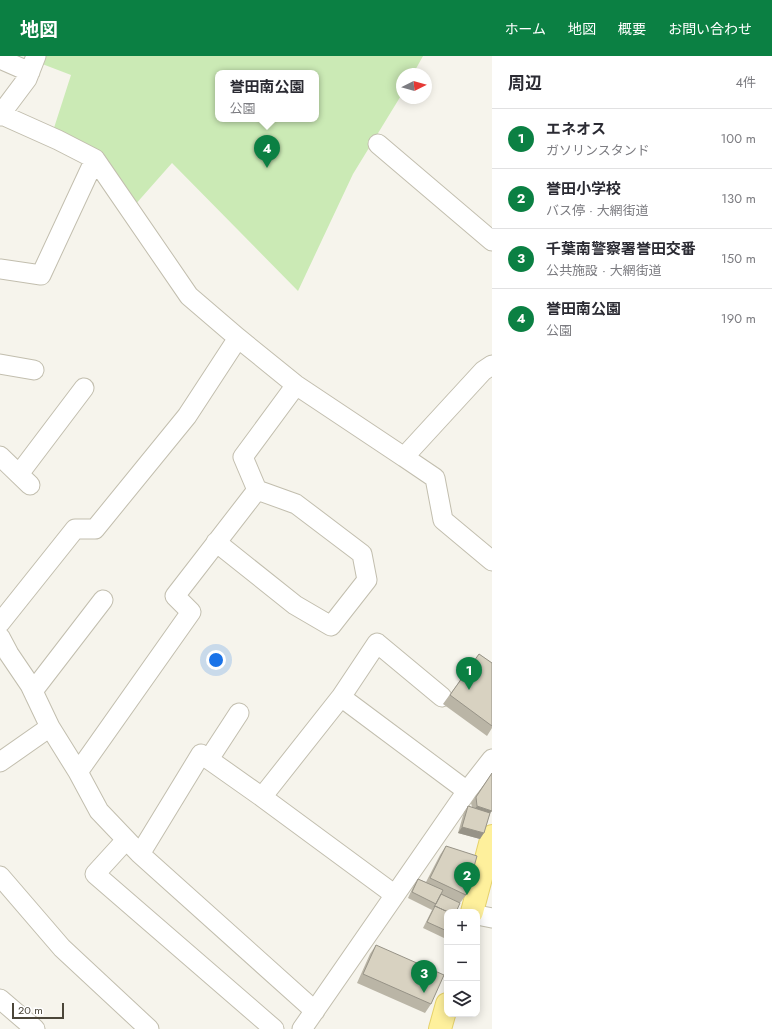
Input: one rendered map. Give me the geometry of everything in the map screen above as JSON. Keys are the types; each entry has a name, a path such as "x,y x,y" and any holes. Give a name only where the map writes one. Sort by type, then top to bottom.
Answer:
{"main road":[{"path":"473,909 492,836"},
{"path":"440,1029 444,1015"}],"street":[{"path":"0,59 33,64 27,79 0,115 58,140 95,159 189,296 296,385 434,478 443,520 492,561"},
{"path":"378,144 492,241"},
{"path":"0,269 41,275 95,159"},
{"path":"0,623 75,529 95,529 187,416 238,338"},
{"path":"0,364 34,370"},
{"path":"404,457 483,371 492,365"},
{"path":"216,542 295,604 331,626 367,580 362,554 296,504 257,490 243,457 296,385"},
{"path":"0,456 25,480 84,388"},
{"path":"78,772 191,612 175,596 257,490"},
{"path":"33,691 103,600"},
{"path":"0,637 4,657 33,691 50,727 78,772 99,811 140,854 315,1011"},
{"path":"262,797 341,697 377,643 442,696"},
{"path":"341,697 467,791"},
{"path":"209,759 239,713"},
{"path":"0,762 50,727"},
{"path":"140,854 201,754 395,895"},
{"path":"302,1029 467,791 492,759"},
{"path":"126,840 95,874 274,1029"},
{"path":"0,876 62,948 150,1029"},
{"path":"480,916 492,918"},
{"path":"0,999 35,1029"}],"green space":[{"path":"40,56 423,56 416,68 396,68 396,104 353,174 298,291 172,163 134,206 53,131 71,75 37,62"}],"building":[{"path":"479,654 492,663 492,726 450,695"},
{"path":"492,773 492,811 477,806 476,797"},
{"path":"468,806 490,813 484,833 462,827"},
{"path":"446,846 477,856 466,895 430,878"},
{"path":"418,879 443,890 436,904 412,892"},
{"path":"441,894 460,903 457,909 444,910 435,906 434,907"},
{"path":"435,906 444,910 444,930 427,922"},
{"path":"376,945 444,975 431,1004 363,974"}],"place":[{"name":"誉田南公園","path":"267,168"},
{"name":"エネオス","path":"469,690"},
{"name":"誉田小学校","path":"467,895"},
{"name":"千葉南警察署誉田交番","path":"424,993"}]}
